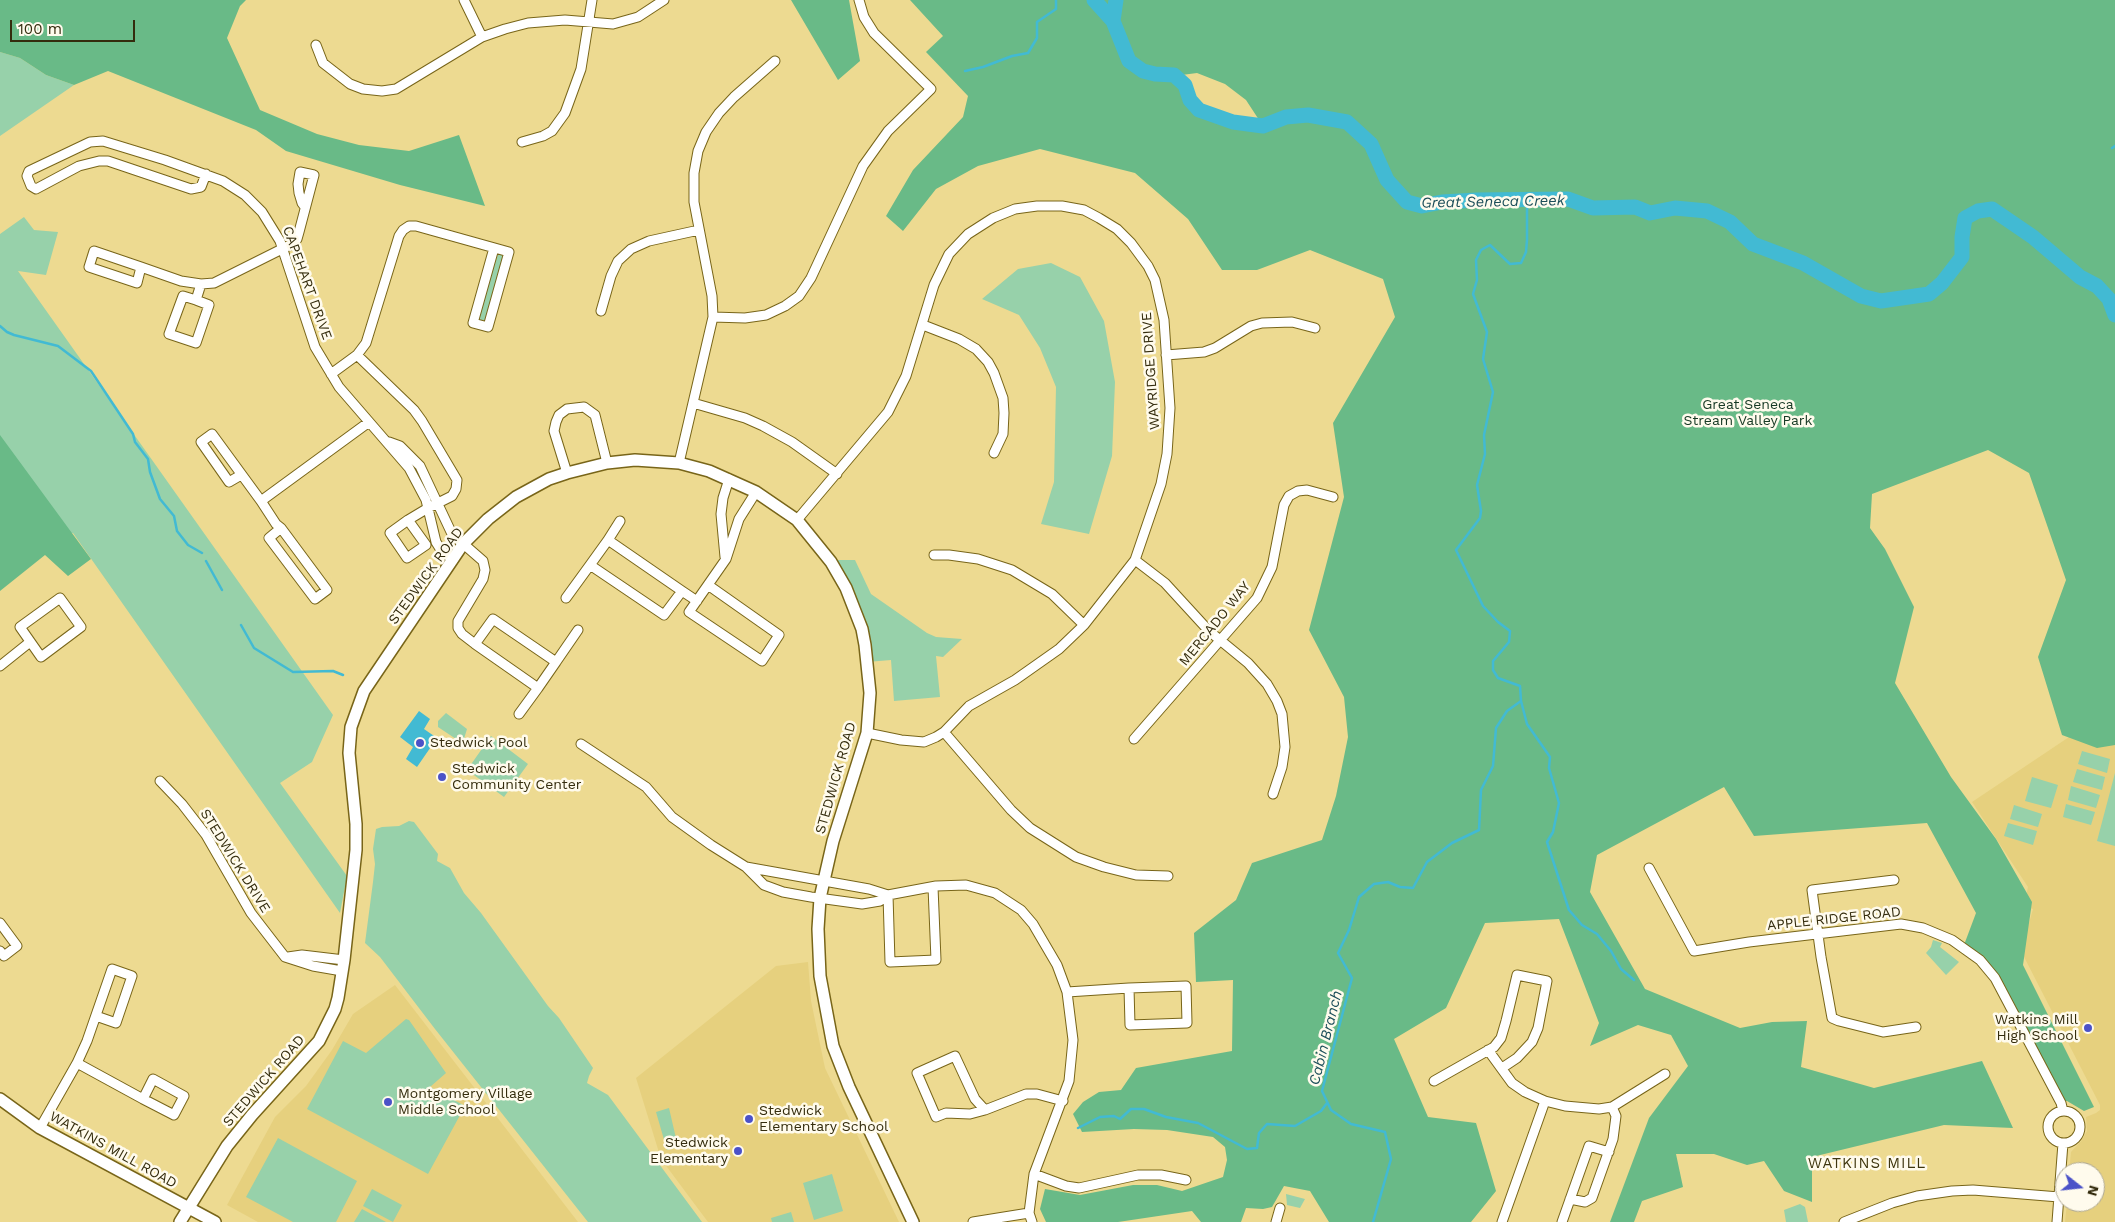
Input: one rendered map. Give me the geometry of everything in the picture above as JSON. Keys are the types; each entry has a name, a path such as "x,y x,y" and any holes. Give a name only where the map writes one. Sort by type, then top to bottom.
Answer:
{"street":[{"path":"464,0 482,37"},
{"path":"522,142 543,136 552,131 565,113 582,69 592,0"},
{"path":"316,44 323,63 350,84 363,89 382,91 396,88 482,37 504,29 528,23 565,20 613,24 638,17 664,0"},
{"path":"713,317 745,318 766,315 785,306 799,296 811,278 863,166 888,131 931,89 874,32 864,17 859,0"},
{"path":"678,463 713,317 712,296 694,202 694,172 698,151 706,132 719,113 734,96 775,61"},
{"name":"CAPEHART DRIVE","path":"206,174 201,187 191,189 108,161 99,161 79,166 36,189 32,186 27,176 29,171 96,140 166,160 206,174 238,189 274,228 316,347 331,374 339,387 409,468 420,486 428,508 436,542 441,550 453,560"},
{"name":"WAYRIDGE DRIVE","path":"797,520 888,412 906,376 934,285 949,254 968,234 993,218 1015,209 1037,206 1062,206 1084,210 1117,229 1131,243 1148,266 1155,280 1164,320 1170,408 1167,454 1153,514 1135,560 1084,625 1058,650 969,706 944,732 924,742 902,740 867,732"},
{"path":"141,267 137,283 89,267 94,251 141,267 181,281 201,284 214,283 294,243 297,239 306,207"},
{"path":"331,374 357,355 366,343 399,236 403,230 409,226 416,226 509,252 488,327 473,323 494,248"},
{"path":"601,311 611,276 618,261 631,250 649,241 700,230"},
{"path":"196,300 201,284"},
{"path":"182,296 196,300 209,305 196,343 170,334 182,296"},
{"path":"1166,355 1204,352 1215,348 1251,326 1262,323 1292,322 1316,328"},
{"path":"923,325 959,339 976,349 988,362 1003,398 1004,413 1003,434 994,453"},
{"path":"357,355 414,410 457,480 456,489 452,496 408,520"},
{"path":"693,403 745,418 763,426 799,446 837,474"},
{"path":"567,473 554,431 556,422 567,409 584,407 595,415 607,463"},
{"path":"261,501 370,422"},
{"path":"241,475 229,482 200,442 212,434 327,590 315,598 269,538 281,528"},
{"name":"CAPEHART DRIVE","path":"386,441 400,446 410,453 420,466 452,534 483,561 485,570 478,590 460,614 458,628 462,634 475,644 538,688"},
{"name":"STEDWICK ROAD","path":"180,1222 210,1172 247,1121 319,1041 338,998 356,850 356,824 349,753 354,714 364,691 463,544 488,519 516,497 549,480 567,473 607,463 635,460 678,463 710,471 756,492 797,520 831,562 846,588 862,629 870,693 867,732 833,841 823,882 818,929 820,976 833,1046 849,1087 913,1222"},
{"path":"726,559 721,514 723,498 730,479"},
{"name":"MERCADO WAY","path":"1134,739 1221,642 1257,598 1272,567 1284,505 1289,496 1298,491 1307,490 1333,497"},
{"path":"708,585 780,635 762,661 689,612 726,559 739,519 756,492"},
{"path":"566,598 620,522"},
{"path":"608,540 696,601"},
{"path":"934,555 949,554 978,559 1012,570 1052,594 1084,625"},
{"path":"1135,560 1166,582 1199,621 1221,642 1248,663 1267,684 1282,714 1285,748 1282,768 1273,794"},
{"path":"590,565 664,615 682,591"},
{"path":"60,598 81,627 41,657 30,642 20,627 60,598"},
{"path":"475,644 493,619 556,662"},
{"path":"519,714 578,630"},
{"path":"0,666 30,642"},
{"path":"944,732 1011,810 1030,828 1076,856 1104,867 1136,875 1168,876"},
{"path":"580,744 646,787 672,817 711,846 746,867 764,885 783,892 862,904 880,901 888,895 932,887 966,885 984,888 1010,901 1021,910 1037,930 1057,965 1067,992 1071,1015 1073,1053 1069,1081 1034,1174 1030,1217 973,1222"},
{"name":"STEDWICK DRIVE","path":"160,780 206,835 251,913 285,957 313,966 343,966"},
{"path":"746,867 869,889 888,895"},
{"name":"APPLE RIDGE ROAD","path":"1649,868 1694,951 1901,924 1938,933 1965,948 1988,968 1995,978 2061,1103 2062,1111"},
{"path":"1894,880 1812,890 1818,934 1832,1018 1883,1032 1916,1027"},
{"path":"888,895 890,962 936,960 932,887"},
{"path":"0,923 17,946 4,956 0,951"},
{"path":"40,1128 77,1063 112,969 132,976 116,1023 96,1016"},
{"path":"1434,1081 1494,1047 1500,1038 1517,975 1547,981 1538,1028 1532,1042 1517,1058 1502,1068"},
{"path":"1067,992 1129,988 1186,986 1187,1024 1130,1025 1129,988"},
{"path":"1488,1050 1512,1083 1525,1092 1565,1106 1599,1109 1612,1107 1664,1074"},
{"path":"985,1110 974,1099 955,1056 917,1073 936,1117 946,1113 970,1114 985,1110 1026,1094 1037,1094 1063,1101"},
{"path":"77,1063 143,1099 174,1115 184,1096 153,1079 143,1099"},
{"name":"WATKINS MILL ROAD","path":"0,1099 40,1128 215,1222"},
{"path":"1502,1222 1545,1100"},
{"path":"1570,1199 1581,1202 1589,1201 1609,1152 1616,1126 1616,1116 1612,1107"},
{"path":"2062,1111 2076,1116 2080,1126 2075,1138 2063,1143 2056,1140 2049,1130 2051,1118 2062,1111"},
{"path":"2062,1162 2063,1143"},
{"path":"1562,1222 1589,1146 1609,1152"},
{"path":"1034,1174 1066,1186 1079,1188 1138,1175 1161,1175 1186,1180"},
{"path":"1844,1222 1892,1203 1917,1196 1952,1191 1972,1190 2055,1198"},
{"path":"1276,1222 1280,1208"}],"shaded area":[{"name":"Watkins Mill High School","path":"2115,721 2115,1222 2065,1222 2066,1212 2105,1212 2105,1162 2070,1162 2071,1152 2087,1131 2086,1117 2100,1110 2100,1105 2021,951 2033,909 2024,906 2028,887 1972,802 2078,731"},
{"name":"Stedwick Elementary School","path":"808,962 811,1001 825,1068 899,1222 708,1222 661,1159 636,1078 776,966"},
{"name":"Montgomery Village Middle School","path":"395,985 578,1222 258,1222 227,1205 275,1117 306,1086 332,1050 353,1014"}],"green space":[{"path":"0,0 246,0 240,6 227,38 260,110 317,134 359,145 409,151 459,135 485,206 400,185 286,151 256,130 108,71 74,85 46,75 20,58 0,52"},
{"path":"791,0 849,0 860,61 838,80"},
{"name":"Great Seneca Stream Valley Park","path":"910,0 2115,0 2115,745 2097,748 2062,735 2038,657 2066,580 2029,473 1988,450 1872,494 1870,528 1885,549 1914,607 1895,683 1951,777 1996,839 2032,902 2023,965 2094,1107 2084,1111 2067,1101 2063,1101 1998,976 1964,945 1976,913 1927,823 1754,836 1724,787 1597,855 1590,892 1645,989 1740,1028 1772,1022 1807,1021 1801,1067 1874,1088 1982,1061 2013,1128 1944,1125 1812,1157 1812,1202 1784,1191 1764,1161 1747,1165 1714,1154 1676,1154 1683,1187 1642,1201 1634,1222 1610,1222 1649,1118 1688,1066 1671,1035 1638,1025 1590,1046 1599,1023 1559,919 1485,923 1446,1008 1394,1039 1428,1117 1476,1123 1496,1191 1471,1222 1329,1222 1310,1191 1284,1186 1272,1207 1263,1209 1246,1208 1241,1222 1201,1222 1192,1211 1118,1222 1046,1222 1040,1209 1045,1189 1080,1195 1133,1185 1157,1185 1182,1191 1223,1177 1227,1160 1225,1147 1213,1137 1167,1130 1134,1129 1082,1132 1073,1114 1083,1102 1099,1092 1121,1090 1136,1068 1232,1051 1233,980 1196,982 1194,933 1236,900 1252,863 1322,840 1336,796 1348,737 1344,697 1309,630 1344,497 1333,423 1395,317 1383,279 1310,250 1257,270 1222,270 1188,219 1135,173 1040,149 978,166 936,189 903,231 886,216 913,170 963,117 968,96 926,52 943,36","holes":["1197,73 1225,84 1246,100 1263,126 1233,122 1199,110 1190,100 1185,85 1174,76"]},
{"path":"0,52 20,58 46,75 74,85 0,136"},
{"path":"24,217 34,230 58,232 46,275 18,271 333,715 312,762 280,783 347,876 340,913 73,533 0,562 0,234"},
{"path":"498,254 502,255 503,259 486,319 482,321 479,318 481,309"},
{"path":"1051,263 1080,277 1104,321 1115,382 1112,456 1089,534 1041,524 1054,482 1056,387 1040,348 1019,315 982,299 1018,269"},
{"path":"0,435 91,559 68,576 45,555 0,591"},
{"path":"831,560 855,560 871,594 927,633 936,637 962,639 943,657 936,656 940,697 894,701 891,660 867,662 863,637"},
{"path":"446,713 467,729 462,743 438,727 438,721"},
{"path":"491,736 528,764 504,797 467,770"},
{"path":"2082,751 2110,759 2107,773 2078,764"},
{"path":"2077,769 2105,777 2102,790 2073,782"},
{"path":"2115,773 2115,846 2097,841"},
{"path":"2032,777 2058,785 2051,808 2025,801"},
{"path":"2071,786 2100,795 2096,808 2068,800"},
{"path":"2066,804 2095,812 2091,825 2063,817"},
{"path":"2014,805 2042,814 2038,827 2010,819"},
{"path":"409,821 414,822 438,854 437,861 450,868 464,893 559,1018 593,1068 587,1083 608,1095 702,1222 588,1222 380,957 365,943 375,864 373,849 376,829 399,826"},
{"path":"2008,823 2037,831 2033,845 2004,836"},
{"path":"1933,940 1942,943 1940,947 1959,962 1946,975 1926,953 1931,947"},
{"path":"406,1019 409,1020 446,1073 430,1087 465,1106 428,1174 307,1109 343,1041 366,1053"},
{"path":"669,1108 678,1147 667,1150 656,1112"},
{"path":"278,1138 357,1181 336,1222 293,1222 246,1197"},
{"path":"832,1174 843,1211 814,1220 803,1183"},
{"path":"372,1189 402,1205 393,1222 363,1206"},
{"path":"1286,1194 1305,1199 1300,1208 1287,1205"},
{"path":"1800,1204 1805,1207 1808,1222 1786,1222 1784,1210"},
{"path":"362,1209 386,1222 354,1222"},
{"path":"791,1212 794,1222 772,1222 771,1218"}],"water":[{"name":"Stedwick Pool","path":"419,711 430,719 424,729 437,738 417,767 406,759 413,747 400,737"}],"waterway":[{"path":"965,71 983,67 1012,56 1028,53 1037,38 1037,22 1056,9 1056,0"},
{"name":"Great Seneca Creek","path":"1094,0 1113,21 1129,61 1143,71 1174,75 1185,85 1190,100 1199,110 1233,122 1263,126 1286,117 1308,115 1347,122 1371,144 1387,180 1407,202 1422,206 1442,202 1477,200 1568,199 1593,208 1635,207 1650,213 1675,208 1707,211 1730,222 1753,244 1803,263 1861,296 1881,301 1929,294 1942,283 1962,257 1962,237 1965,218 1978,211 1992,209 2033,237 2080,277 2097,286 2109,299 2115,315"},
{"name":"Great Seneca Creek","path":"1113,21 1116,0"},
{"name":"Cabin Branch","path":"1373,1222 1391,1159 1385,1132 1351,1124 1331,1110 1322,1091 1352,978 1338,953 1349,930 1359,897 1374,884 1388,882 1400,887 1413,888 1427,862 1452,843 1479,830 1481,790 1493,766 1496,728 1507,711 1521,701 1520,686 1498,678 1493,670 1493,661 1509,642 1510,631 1498,622 1483,606 1456,550 1480,518 1481,511 1477,485 1485,454 1484,435 1493,392 1483,359 1487,332 1473,294 1477,280 1476,260 1481,250 1490,245 1510,264 1521,263 1526,252 1527,201"},
{"path":"0,326 14,335 58,346 91,371 133,434 135,442 148,459 150,472 160,499 174,516 177,531 188,545 202,553"},
{"path":"206,561 222,590"},
{"path":"241,625 254,648 293,672 333,671 343,675"},
{"path":"1521,701 1527,724 1550,757 1549,768 1559,803 1553,832 1547,842 1569,910 1582,925 1597,934 1611,951 1621,969 1634,980"},
{"path":"1078,1128 1100,1117 1114,1116 1120,1119 1131,1109 1144,1109 1166,1117 1198,1123 1247,1149 1257,1148 1259,1133 1267,1124 1295,1126 1321,1111 1327,1103"}],"place":[{"name":"Stedwick Pool","path":"420,743"},
{"name":"Stedwick Community Center","path":"442,777"},
{"name":"Watkins Mill High School","path":"2088,1028"},
{"name":"Montgomery Village Middle School","path":"388,1102"},
{"name":"Stedwick Elementary School","path":"749,1119"},
{"name":"Stedwick Elementary","path":"738,1151"}],"district":[{"name":"WATKINS MILL","path":"1867,1164"}]}
